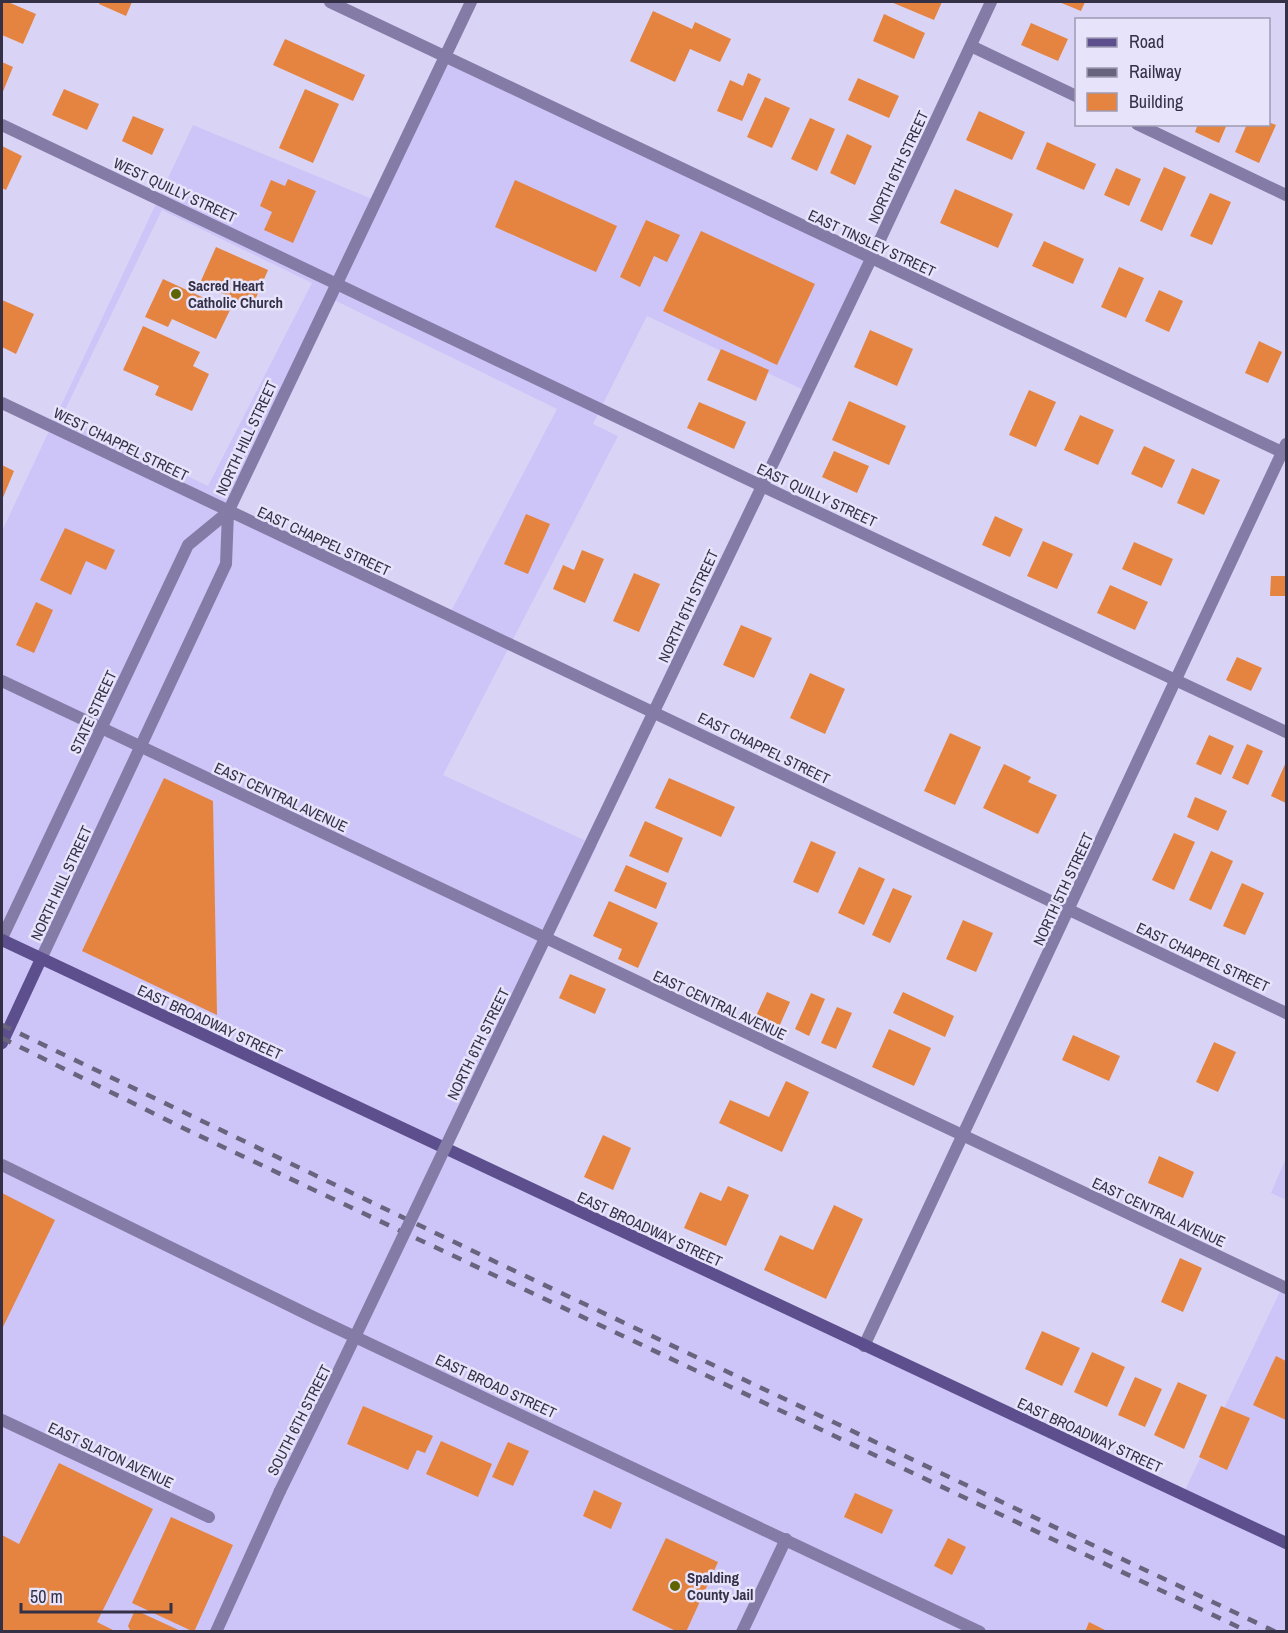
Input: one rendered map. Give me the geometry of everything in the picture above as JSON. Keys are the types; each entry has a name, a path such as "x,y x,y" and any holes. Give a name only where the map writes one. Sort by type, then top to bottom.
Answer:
{"main road":[{"name":"EAST BROADWAY STREET","path":"2,939 864,1347 1287,1543"},
{"path":"2,1043 41,959"}],"street":[{"name":"EAST TINSLEY STREET","path":"330,2 871,259 1285,450"},
{"name":"NORTH HILL STREET","path":"41,959 226,564 228,512 471,2"},
{"name":"NORTH 6TH STREET","path":"409,1222 871,259 991,2"},
{"path":"971,46 1075,95"},
{"name":"WEST QUILLY STREET","path":"2,125 336,283"},
{"path":"1141,126 1287,195"},
{"name":"EAST QUILLY STREET","path":"336,283 1287,732"},
{"name":"WEST CHAPPEL STREET","path":"2,403 228,512"},
{"name":"NORTH 5TH STREET","path":"864,1347 1285,450"},
{"name":"EAST CHAPPEL STREET","path":"228,512 1287,1012"},
{"name":"STATE STREET","path":"2,939 188,545 228,512"},
{"name":"EAST CENTRAL AVENUE","path":"2,681 963,1137 1287,1288"},
{"name":"EAST BROAD STREET","path":"2,1165 313,1317 980,1632"},
{"name":"SOUTH 6TH STREET","path":"216,1632 280,1491 342,1367 409,1222"},
{"name":"EAST SLATON AVENUE","path":"2,1420 209,1517"},
{"path":"742,1632 786,1539"}],"shaded area":[{"path":"446,62 875,265 812,394 647,316 593,424 618,436 443,775 597,846 449,1151 1182,1496 1286,1279 1286,1631 2,1632 2,531 193,125 382,203","holes":["162,210 312,283 208,486 62,416","332,299 557,409 446,621 222,509"]},
{"path":"1286,1158 1286,1200 1271,1193"}],"building":[{"path":"2,2 8,2 36,14 23,44 2,35"},
{"path":"100,2 132,2 126,16 99,4"},
{"path":"891,2 942,2 934,20"},
{"path":"1059,2 1085,2 1081,11"},
{"path":"653,11 692,29 695,22 731,39 720,62 690,49 675,82 630,61"},
{"path":"884,14 925,33 914,59 873,41"},
{"path":"1031,23 1068,39 1058,61 1021,45"},
{"path":"285,39 365,75 353,101 273,65"},
{"path":"2,62 13,67 2,94"},
{"path":"748,73 761,79 742,121 717,111 730,80 743,86"},
{"path":"858,78 899,96 889,118 848,100"},
{"path":"64,89 99,104 87,130 52,115"},
{"path":"305,89 339,104 313,163 279,148"},
{"path":"765,97 790,108 772,148 747,137"},
{"path":"979,111 1025,132 1012,160 966,140"},
{"path":"133,116 164,129 152,155 122,141"},
{"path":"810,118 835,129 817,171 791,159"},
{"path":"1270,123 1276,125 1259,163 1235,152 1246,126 1270,126"},
{"path":"1197,126 1226,126 1219,143 1195,132"},
{"path":"847,134 872,146 855,185 830,173"},
{"path":"1047,142 1096,164 1084,190 1036,169"},
{"path":"2,146 22,156 6,190 2,188"},
{"path":"1164,167 1186,177 1162,231 1140,221"},
{"path":"1116,168 1141,179 1129,206 1104,195"},
{"path":"288,179 316,191 293,243 264,230 272,212 260,206 271,180 285,186"},
{"path":"515,180 617,226 596,272 495,227"},
{"path":"955,189 1013,214 998,248 940,223"},
{"path":"1210,193 1231,202 1212,245 1190,236"},
{"path":"646,220 680,235 667,262 654,256 640,287 620,277"},
{"path":"701,231 815,284 777,365 663,311"},
{"path":"1044,241 1084,259 1073,284 1032,266"},
{"path":"216,247 268,270 252,307 200,283"},
{"path":"1119,267 1144,278 1126,318 1101,307"},
{"name":"Sacred Heart Catholic Church","path":"163,279 230,310 216,339 172,319 168,327 145,317"},
{"path":"1159,290 1183,301 1169,332 1145,321"},
{"path":"2,300 34,314 16,354 2,347"},
{"path":"143,326 200,352 193,366 209,374 192,411 155,395 159,386 123,370"},
{"path":"870,330 913,349 897,386 854,367"},
{"path":"1259,341 1282,352 1268,383 1245,373"},
{"path":"721,349 769,370 756,401 707,380"},
{"path":"1029,390 1056,402 1036,447 1009,435"},
{"path":"849,401 906,426 889,465 832,440"},
{"path":"699,402 746,422 734,449 687,428"},
{"path":"1080,415 1114,430 1098,465 1064,450"},
{"path":"1144,446 1175,460 1162,488 1131,474"},
{"path":"834,451 869,466 857,493 822,477"},
{"path":"2,465 14,471 2,500"},
{"path":"1192,468 1220,480 1204,515 1177,503"},
{"path":"526,514 550,524 528,574 504,564"},
{"path":"995,516 1023,529 1010,557 982,545"},
{"path":"65,528 115,550 106,570 86,561 71,595 40,580"},
{"path":"1043,541 1073,554 1057,589 1027,576"},
{"path":"1134,542 1173,559 1161,586 1122,569"},
{"path":"582,550 604,559 585,603 553,589 563,565 574,570"},
{"path":"634,573 660,584 639,632 613,621"},
{"path":"1271,576 1286,576 1286,596 1270,596"},
{"path":"1110,585 1148,602 1135,630 1097,613"},
{"path":"36,602 53,610 34,653 16,645"},
{"path":"741,625 772,638 754,678 723,665"},
{"path":"1237,657 1262,668 1251,691 1226,680"},
{"path":"810,673 845,689 825,734 790,718"},
{"path":"950,733 981,747 955,805 924,791"},
{"path":"1209,735 1234,746 1221,775 1196,764"},
{"path":"1247,744 1263,751 1248,785 1232,778"},
{"path":"1286,762 1286,803 1271,796"},
{"path":"1004,764 1031,777 1028,782 1057,795 1038,834 983,808"},
{"path":"164,778 213,801 217,1015 82,951"},
{"path":"669,778 735,807 721,837 655,808"},
{"path":"1195,797 1227,811 1218,831 1187,817"},
{"path":"645,821 683,838 668,873 629,856"},
{"path":"1174,833 1195,842 1174,890 1152,880"},
{"path":"811,841 836,852 818,893 793,882"},
{"path":"1211,851 1233,861 1211,910 1189,900"},
{"path":"626,865 667,883 656,909 614,891"},
{"path":"859,867 885,879 864,925 838,913"},
{"path":"1242,883 1264,893 1245,935 1223,926"},
{"path":"893,888 912,896 890,943 872,935"},
{"path":"609,901 658,923 638,968 618,959 622,949 593,936"},
{"path":"963,920 993,933 976,972 946,959"},
{"path":"570,974 606,989 595,1014 559,998"},
{"path":"767,992 790,1002 779,1027 756,1016"},
{"path":"903,992 954,1016 945,1037 893,1013"},
{"path":"811,993 825,999 809,1036 795,1029"},
{"path":"837,1007 852,1013 836,1049 821,1043"},
{"path":"889,1029 931,1048 914,1086 872,1067"},
{"path":"1073,1035 1120,1056 1109,1081 1062,1060"},
{"path":"1214,1042 1236,1052 1218,1092 1196,1082"},
{"path":"786,1081 809,1092 782,1152 719,1123 730,1100 769,1117"},
{"path":"603,1135 631,1148 613,1190 584,1177"},
{"path":"1159,1156 1194,1172 1183,1198 1148,1183"},
{"path":"728,1186 749,1195 726,1246 684,1228 700,1192 721,1201"},
{"path":"2,1193 55,1220 2,1329"},
{"path":"834,1205 863,1219 826,1299 764,1270 780,1235 813,1250"},
{"path":"1180,1258 1202,1268 1183,1312 1161,1302"},
{"path":"1042,1331 1080,1348 1062,1386 1025,1369"},
{"path":"1092,1352 1125,1367 1107,1407 1074,1392"},
{"path":"1276,1356 1286,1361 1286,1420 1253,1405"},
{"path":"1135,1377 1162,1389 1145,1427 1118,1415"},
{"path":"1178,1382 1207,1395 1184,1449 1154,1435"},
{"path":"363,1406 433,1436 425,1453 417,1450 408,1470 347,1444"},
{"path":"1221,1406 1250,1418 1227,1470 1199,1457"},
{"path":"441,1441 492,1464 478,1497 426,1474"},
{"path":"508,1442 529,1451 513,1486 492,1477"},
{"path":"59,1463 153,1509 97,1622 117,1632 2,1632 2,1535 19,1544"},
{"path":"594,1490 622,1503 611,1529 583,1516"},
{"path":"855,1493 893,1510 882,1534 844,1517"},
{"path":"171,1517 233,1545 194,1632 132,1603"},
{"name":"Spalding County Jail","path":"666,1538 718,1562 686,1632 678,1632 632,1610"},
{"path":"948,1538 966,1547 952,1575 934,1566"},
{"path":"135,1610 183,1632 131,1632 128,1626"},
{"path":"1089,1622 1109,1632 1085,1632"}],"railway":[{"path":"2,1025 1276,1632"},
{"path":"2,1038 183,1128 1249,1632"}],"place":[{"name":"Sacred Heart Catholic Church","path":"176,294"},
{"name":"Spalding County Jail","path":"675,1586"}]}
